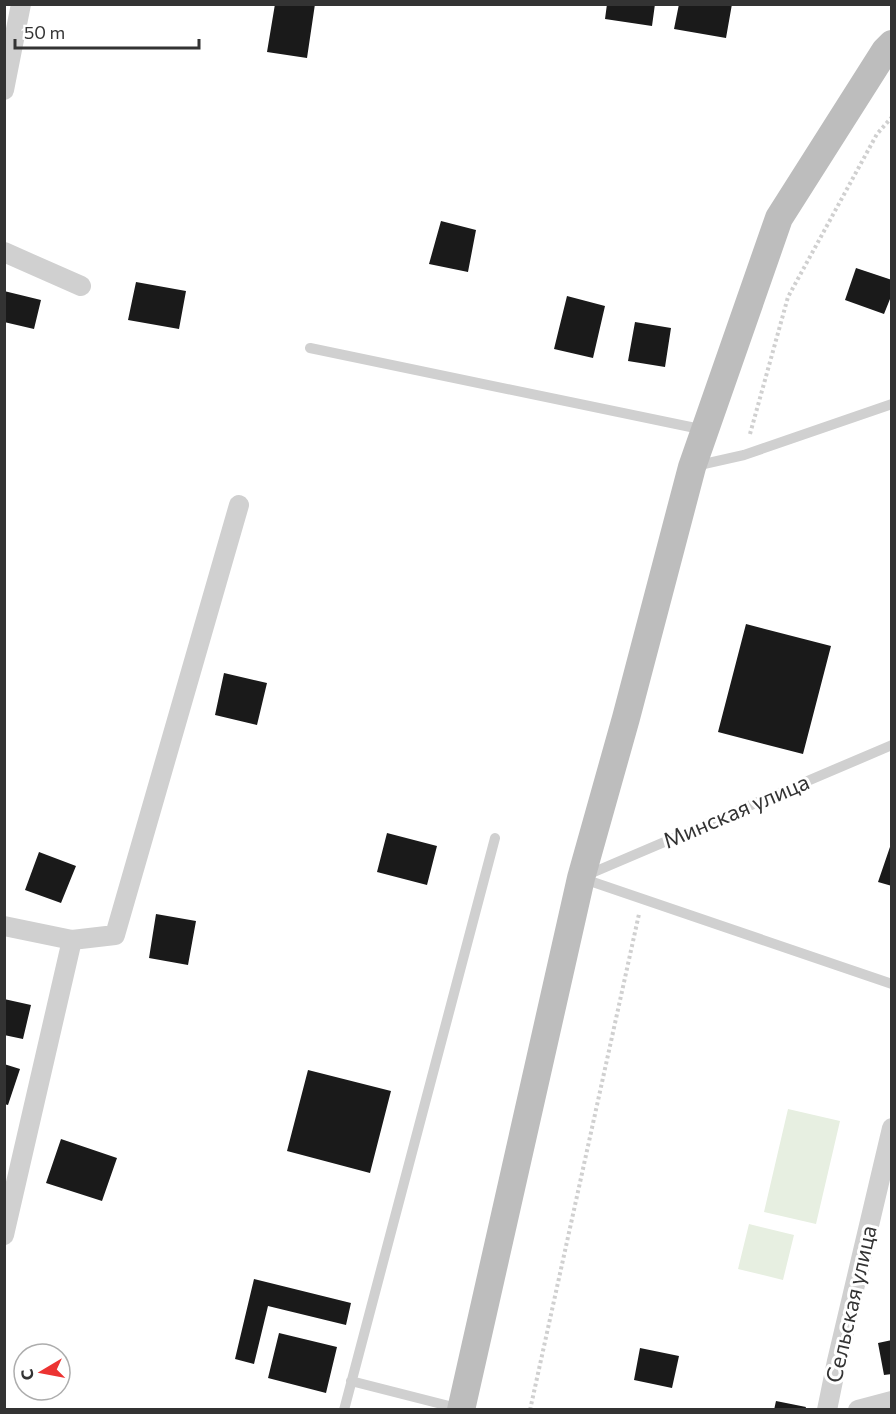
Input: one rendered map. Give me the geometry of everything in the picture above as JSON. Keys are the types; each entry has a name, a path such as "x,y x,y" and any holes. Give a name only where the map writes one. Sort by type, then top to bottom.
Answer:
{"main road":[{"path":"460,1409 581,878 692,467 780,218 891,44"}],"street":[{"path":"4,90 21,4"},
{"path":"4,252 81,286"},
{"path":"4,926 72,940 115,935 239,506"},
{"path":"4,1235 72,940"},
{"name":"Сельская улица","path":"827,1410 891,1128"},
{"path":"858,1410 891,1401"}],"lane":[{"path":"310,348 705,430"},
{"path":"692,467 744,455 891,404"},
{"name":"Минская улица","path":"581,878 891,745"},
{"path":"344,1410 495,838"},
{"path":"581,878 891,984"},
{"path":"351,1381 460,1409"}],"path":[{"path":"744,455 788,297 877,135 891,117"},
{"path":"530,1410 642,899"}],"shaded area":[{"path":"788,1109 840,1121 816,1224 764,1212"},
{"path":"749,1224 794,1235 783,1280 738,1269"}],"building":[{"path":"275,4 315,4 307,58 267,52"},
{"path":"607,4 655,4 652,26 605,19"},
{"path":"679,4 732,4 726,38 674,29"},
{"path":"441,221 476,230 468,272 429,264"},
{"path":"856,268 892,280 892,294 884,314 845,300"},
{"path":"136,282 186,291 179,329 128,320"},
{"path":"4,291 41,300 34,329 4,322"},
{"path":"567,296 605,306 593,358 554,349"},
{"path":"635,322 671,328 665,367 628,361"},
{"path":"746,624 831,646 803,754 718,732"},
{"path":"224,673 267,683 257,725 215,715"},
{"path":"387,833 437,846 427,885 377,872"},
{"path":"892,844 892,886 878,882"},
{"path":"39,852 76,866 61,903 25,890"},
{"path":"156,914 196,921 188,965 149,958"},
{"path":"4,999 31,1005 23,1039 4,1035"},
{"path":"4,1064 20,1069 8,1105 4,1104"},
{"path":"308,1070 391,1091 370,1173 287,1151"},
{"path":"61,1139 117,1158 102,1201 46,1183"},
{"path":"254,1279 351,1303 346,1325 268,1306 254,1364 235,1359"},
{"path":"279,1333 337,1347 326,1393 268,1378"},
{"path":"892,1340 892,1374 884,1375 878,1343"},
{"path":"640,1348 679,1356 672,1388 634,1380"},
{"path":"776,1401 806,1407 805,1410 774,1410"}]}
